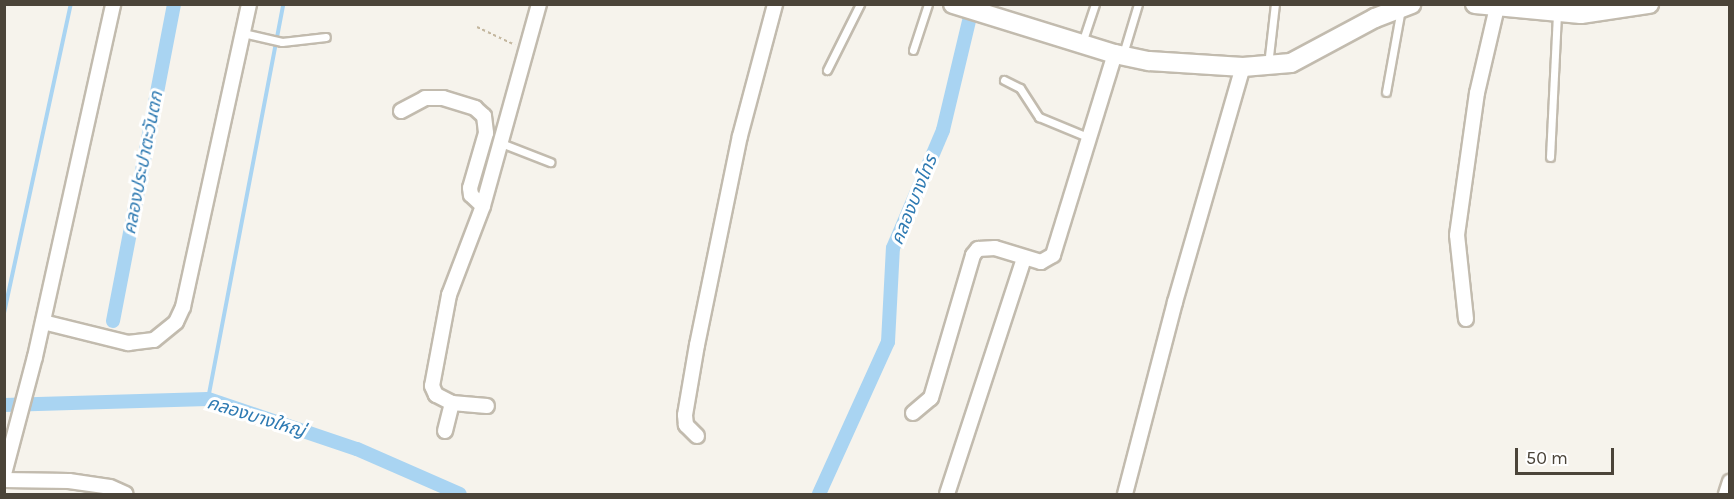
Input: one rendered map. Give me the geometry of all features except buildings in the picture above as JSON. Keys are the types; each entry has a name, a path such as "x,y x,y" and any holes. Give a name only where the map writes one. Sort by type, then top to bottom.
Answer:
{"street":[{"path":"4,474 35,357 113,4"},
{"path":"43,322 128,343 154,340 176,322 183,307 249,4"},
{"path":"487,406 452,403 435,395 435,369 449,295 483,206 539,4"},
{"path":"697,436 686,425 685,415 697,345 740,136 775,4"},
{"path":"953,4 1119,55 1243,67 1268,67 1308,56 1406,6"},
{"path":"1475,4 1557,14 1649,4"},
{"path":"1466,319 1457,235 1478,93 1497,7"},
{"path":"913,413 931,398 973,255 986,246 1041,262 1053,255 1119,55"},
{"path":"1125,495 1175,302 1243,67"},
{"path":"401,111 425,98 443,98 475,108 484,116 486,133 470,188 471,195 483,206"},
{"path":"947,495 1024,258"},
{"path":"445,431 452,403"},
{"path":"4,480 69,481 110,487 126,495"},
{"path":"1726,495 1730,482"}],"lane":[{"path":"827,70 860,4"},
{"path":"913,50 928,4"},
{"path":"1081,45 1095,4"},
{"path":"1119,55 1138,4"},
{"path":"1268,67 1275,4"},
{"path":"1386,92 1406,6"},
{"path":"1550,157 1557,14"},
{"path":"243,33 282,42 326,37"},
{"path":"1004,80 1020,88 1039,117 1090,138"},
{"path":"501,143 550,162"}],"path":[{"path":"477,27 525,50"}],"waterway":[{"path":"4,313 71,4"},
{"name":"คลองประปาตะวันตก","path":"113,321 174,4"},
{"path":"208,399 283,4"},
{"name":"คลองบางไทร","path":"819,494 888,342 893,248 943,130 973,4"},
{"name":"คลองบางใหญ่","path":"4,405 208,399 357,449 460,494"}]}
